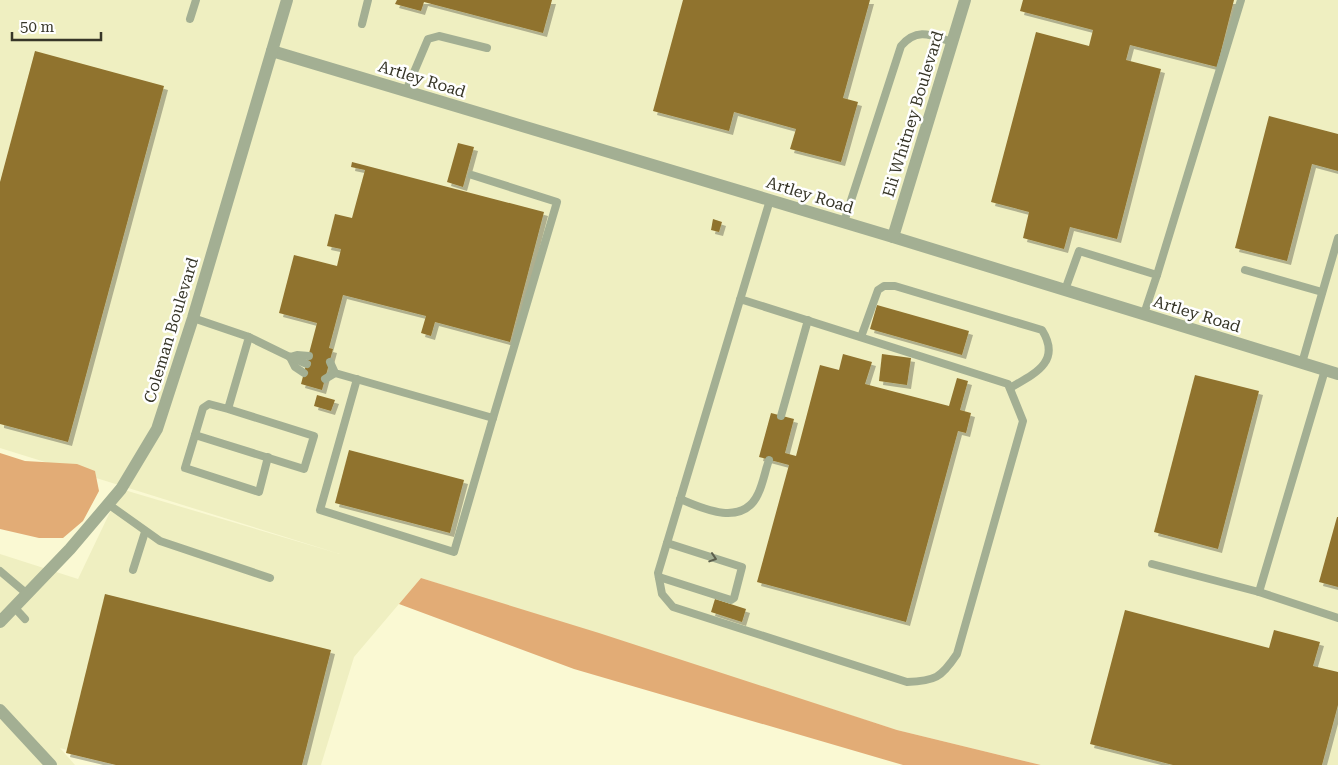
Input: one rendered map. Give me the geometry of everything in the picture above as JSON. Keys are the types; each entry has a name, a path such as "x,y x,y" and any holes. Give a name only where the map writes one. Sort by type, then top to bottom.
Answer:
{"street":[{"name":"Coleman Boulevard","path":"0,622 70,549 108,504 144,454 157,429 193,318 287,0"},
{"name":"Eli Whitney Boulevard","path":"893,237 964,0"},
{"name":"Artley Road","path":"272,51 844,222 1338,374"},
{"path":"0,710 51,765"}],"lane":[{"path":"190,19 196,0"},
{"path":"362,24 368,0"},
{"path":"1144,314 1241,0"},
{"path":"844,222 901,46 908,38 916,34 927,34 952,42"},
{"path":"406,91 428,39 439,36 487,48"},
{"path":"357,379 320,510 454,552 557,202 472,175"},
{"path":"740,299 1008,384 1010,388 1023,421 1016,447 957,654 941,675 930,681 907,682 673,608 662,594 658,573 740,299 770,200"},
{"path":"1302,363 1338,238"},
{"path":"1065,290 1078,251 1157,275"},
{"path":"1245,270 1322,292"},
{"path":"861,337 878,290 884,286 895,286 1042,330 1050,349 1047,360 1037,373 1010,388"},
{"path":"193,318 250,337 290,357 295,367 304,373"},
{"path":"781,416 808,320"},
{"path":"228,409 250,337"},
{"path":"290,357 297,355 308,360"},
{"path":"330,362 329,374 357,379 493,418"},
{"path":"1259,592 1325,370"},
{"path":"195,435 268,457 304,469 314,436 209,404 203,408 185,468 259,492 268,457"},
{"path":"680,499 709,512 725,514 735,512 748,506 758,496 769,460"},
{"path":"108,504 160,541 270,578"},
{"path":"133,570 145,532"},
{"path":"659,578 730,600 734,598 742,567 667,543"},
{"path":"1152,564 1259,592 1338,618"},
{"path":"0,570 26,593"},
{"path":"14,607 24,619"}],"shaded area":[{"path":"0,0 1338,0 1338,765 1041,765 897,730 421,578 354,657 321,765 122,765 60,748 75,765 0,765 0,554 78,579 121,489 340,554 0,448"},
{"path":"0,453 25,461 77,464 95,471 99,491 83,521 63,538 39,538 0,529"},
{"path":"421,578 599,633 897,730 1041,765 903,765 574,669 399,604"}],"building":[{"path":"397,0 552,0 543,33 424,2 421,11 395,4"},
{"path":"683,0 870,0 843,98 858,102 841,162 790,149 796,129 734,112 729,131 653,111"},
{"path":"1023,0 1234,0 1217,67 1130,45 1126,60 1161,69 1117,239 1070,227 1064,249 1023,238 1029,212 991,202 1036,32 1089,46 1093,30 1020,11"},
{"path":"35,51 164,86 68,442 0,424 0,182"},
{"path":"1269,116 1338,134 1338,171 1312,164 1287,261 1235,248"},
{"path":"458,143 474,147 463,187 447,182"},
{"path":"352,162 544,212 510,342 435,322 431,336 421,333 426,316 343,295 329,348 333,349 322,390 301,384 317,323 279,313 294,255 337,266 341,249 327,246 335,214 352,218 365,170 351,167"},
{"path":"713,219 722,222 719,232 711,230"},
{"path":"877,305 969,331 962,355 870,329"},
{"path":"843,354 872,362 865,384 949,406 957,378 968,381 960,410 971,413 966,433 958,431 906,622 757,582 789,465 759,457 771,413 794,419 785,453 796,456 820,365 839,370"},
{"path":"882,354 911,358 907,385 879,381"},
{"path":"1195,375 1259,391 1218,549 1154,532"},
{"path":"317,395 335,400 331,411 314,406"},
{"path":"349,450 464,480 450,533 335,503"},
{"path":"1338,517 1338,587 1319,582"},
{"path":"105,594 331,650 302,765 116,765 66,753"},
{"path":"715,599 746,609 742,622 711,612"},
{"path":"1125,610 1269,648 1274,630 1320,642 1313,666 1338,672 1338,705 1322,765 1173,765 1090,744"}]}
